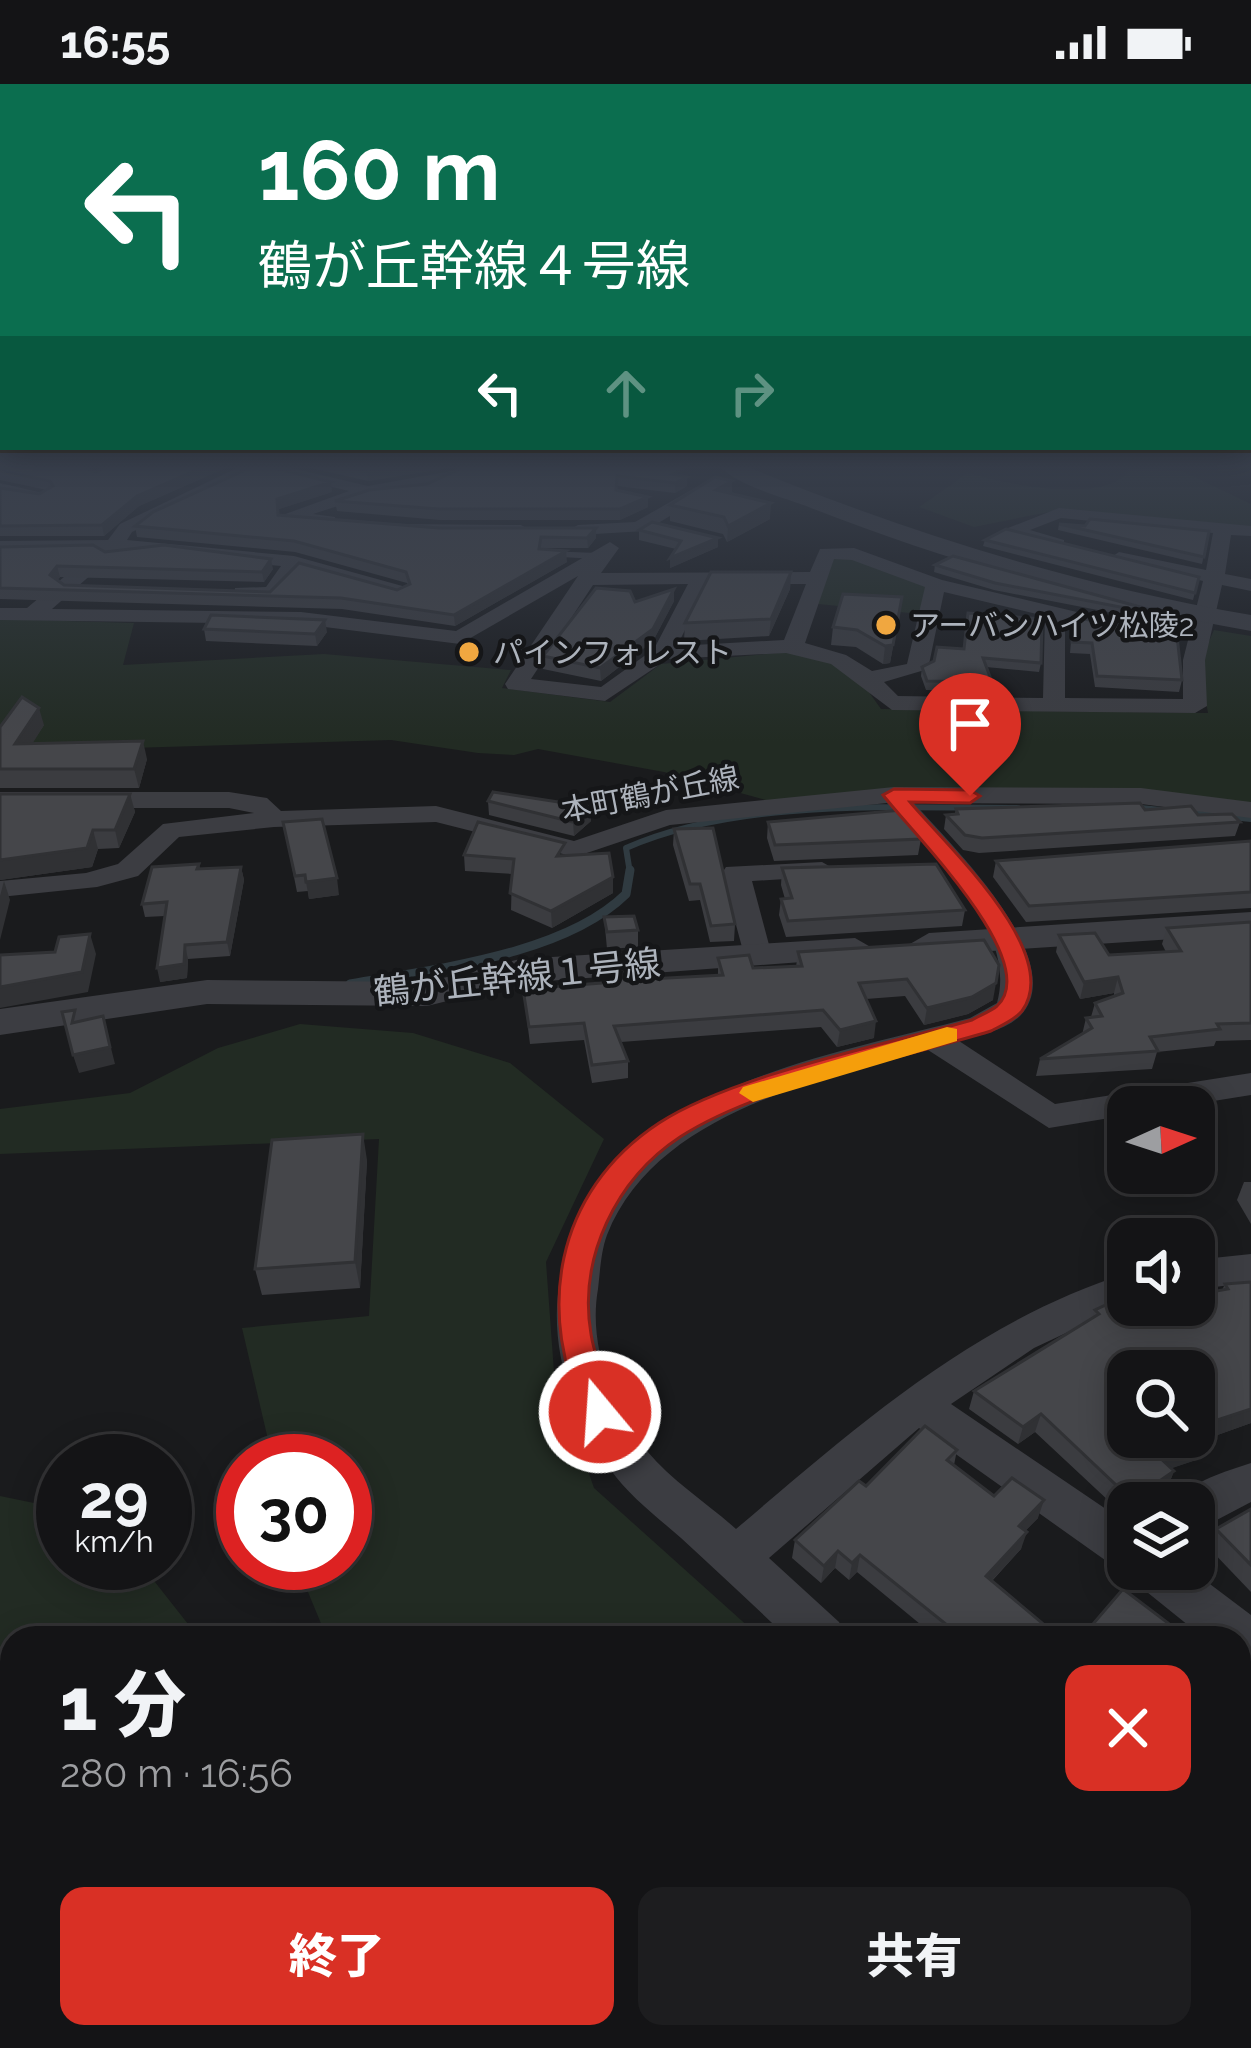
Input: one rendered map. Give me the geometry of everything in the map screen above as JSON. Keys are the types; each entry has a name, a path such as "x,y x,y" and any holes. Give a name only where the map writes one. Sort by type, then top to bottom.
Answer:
{"street":[{"path":"31,615 99,559"},
{"path":"270,559 400,591"},
{"path":"0,614 301,618 460,638 592,559"},
{"path":"599,559 516,683 605,694 663,653 701,578"},
{"path":"793,646 825,559"},
{"path":"867,559 936,584 1055,617 1148,632"},
{"path":"966,559 1194,625 1251,619"},
{"path":"990,559 1194,625"},
{"path":"1121,559 1251,584"},
{"path":"663,653 793,646 842,656 871,678 892,703 1195,706 1190,678 1194,625 1217,559"},
{"path":"229,591 272,593 294,562"},
{"path":"585,579 817,578"},
{"path":"871,678 917,669 936,584"},
{"path":"67,585 90,586"},
{"path":"1054,705 1055,617"},
{"name":"本町鶴が丘線","path":"0,800 229,800 258,803 274,819 436,814 575,849 666,818 900,803 1141,796 1251,810"},
{"path":"809,1626 632,1466 600,1412 574,1334 575,1262 594,1211 669,1130 745,1096 981,1025 1010,1009 1020,983 1016,955 900,803"},
{"path":"0,889 87,881 128,870 153,842 172,830 274,819"},
{"path":"910,868 996,864"},
{"path":"757,956 736,873 844,870"},
{"name":"鶴が丘幹線１号線","path":"0,1022 207,992 427,994 520,971 1251,923"},
{"path":"934,1039 1049,1116 1251,1084"},
{"path":"1215,1272 1251,1268"},
{"path":"736,1558 919,1405 1013,1338 1107,1295"},
{"path":"919,1405 1107,1535"},
{"path":"1215,1496 1251,1482"},
{"path":"1181,1590 1227,1626"}],"shaded area":[{"path":"833,559 854,559 926,585 920,614 818,604"},
{"path":"0,619 134,623 123,665 324,654 511,670 502,688 610,702 661,664 789,652 833,660 856,674 881,709 1208,713 1199,664 1214,630 1251,636 1251,803 769,801 664,772 538,749 514,755 478,753 391,740 64,750 0,738"},
{"path":"300,1024 413,1033 510,1063 604,1139 546,1262 554,1372 594,1488 748,1626 322,1626 307,1590 372,1590 372,1434 267,1434 242,1328 369,1316 379,1139 0,1154 0,1109 130,1093 218,1048"},
{"path":"0,1496 36,1503 36,1590 161,1590 190,1626 0,1626"}],"building":[{"path":"0,559 268,559 262,572 57,566 50,575 64,585 270,592 299,563 397,590 410,584 406,572 358,559 553,559 454,615 341,598 0,588"},
{"path":"963,559 1188,620 995,583 935,565"},
{"path":"1059,559 1125,559 1199,577 1195,593"},
{"path":"711,572 791,572 771,619 685,623"},
{"path":"596,588 630,591 635,602 674,589 653,629 600,668 543,656"},
{"path":"843,594 902,597 893,645 885,646 857,630 833,627"},
{"path":"968,613 1042,619 1041,663 983,658 992,682 927,681 922,667 934,661 937,647 964,649"},
{"path":"211,615 325,620 315,634 204,629"},
{"path":"1073,617 1177,636 1182,680 1097,676 1092,643 1072,642"},
{"path":"22,697 39,708 15,744 143,741 134,769 0,769 0,727"},
{"path":"493,792 591,807 573,822 488,801"},
{"path":"0,794 130,794 115,830 93,830 87,848 0,860"},
{"path":"1140,803 1145,810 1191,806 1198,815 1232,814 1240,822 982,838 965,835 946,815 958,814 956,809"},
{"path":"902,810 921,839 775,845 768,822"},
{"path":"322,819 337,878 306,882 305,875 295,876 283,822"},
{"path":"478,822 565,843 557,856 609,853 613,877 551,911 510,893 514,859 464,855"},
{"path":"713,828 735,924 711,926 700,884 690,884 674,829"},
{"path":"1251,841 1251,892 1029,906 996,861"},
{"path":"199,864 197,869 241,867 227,942 185,945 184,964 157,968 167,902 142,904 152,867"},
{"path":"936,864 965,910 788,921 781,899 792,898 782,868"},
{"path":"634,916 638,930 607,932 604,917"},
{"path":"1251,922 1251,1023 1217,1024 1220,1029 1150,1037 1158,1051 1040,1059 1092,1028 1086,1018 1102,1016 1095,1003 1123,993 1118,977 1084,982 1059,935 1095,933 1109,955 1181,951 1167,928"},
{"path":"90,934 82,972 0,987 0,955 55,952 59,937"},
{"path":"984,940 999,965 996,983 972,997 927,1008 907,979 859,983 876,1021 840,1030 823,1010 614,1026 628,1061 592,1065 584,1023 529,1027 523,989 614,982 612,965 645,962 649,979 723,975 718,958 749,955 753,968 802,966 798,952"},
{"path":"75,1010 72,1023 103,1016 110,1047 73,1055 62,1012"},
{"path":"363,1134 355,1262 255,1269 272,1140"},
{"path":"1251,1282 1251,1409 1215,1421 1215,1350 1107,1350 1107,1458 1160,1458 1174,1471 1158,1482 1113,1482 1041,1414 1023,1427 974,1391 1099,1314 1095,1310 1107,1304 1107,1326 1215,1326 1215,1291 1228,1289 1225,1284"},
{"path":"925,1426 957,1450 947,1460 994,1496 1012,1478 1044,1500 1019,1526 1027,1532 986,1576 1046,1626 948,1626 860,1555 852,1563 838,1551 824,1566 795,1540 859,1481 866,1486"},
{"path":"1251,1509 1251,1565 1216,1529"},
{"path":"1124,1590 1168,1623 1091,1626"}],"waterway":[{"path":"1131,807 1251,819"},
{"path":"630,871 626,848 718,821 818,809 1018,808"},
{"path":"350,984 496,956 568,932 626,894 630,871"}],"slow traffic":[{"path":"753,1093 947,1035"}],"place":[{"name":"アーバンハイツ松陵2","path":"886,625"},
{"name":"パインフォレスト","path":"469,652"}],"route":[{"path":"600,1412 574,1334 575,1262 594,1211 632,1165 669,1130 745,1096 981,1025 1010,1009 1020,983 1016,955 998,922 894,795 970,796"}]}
